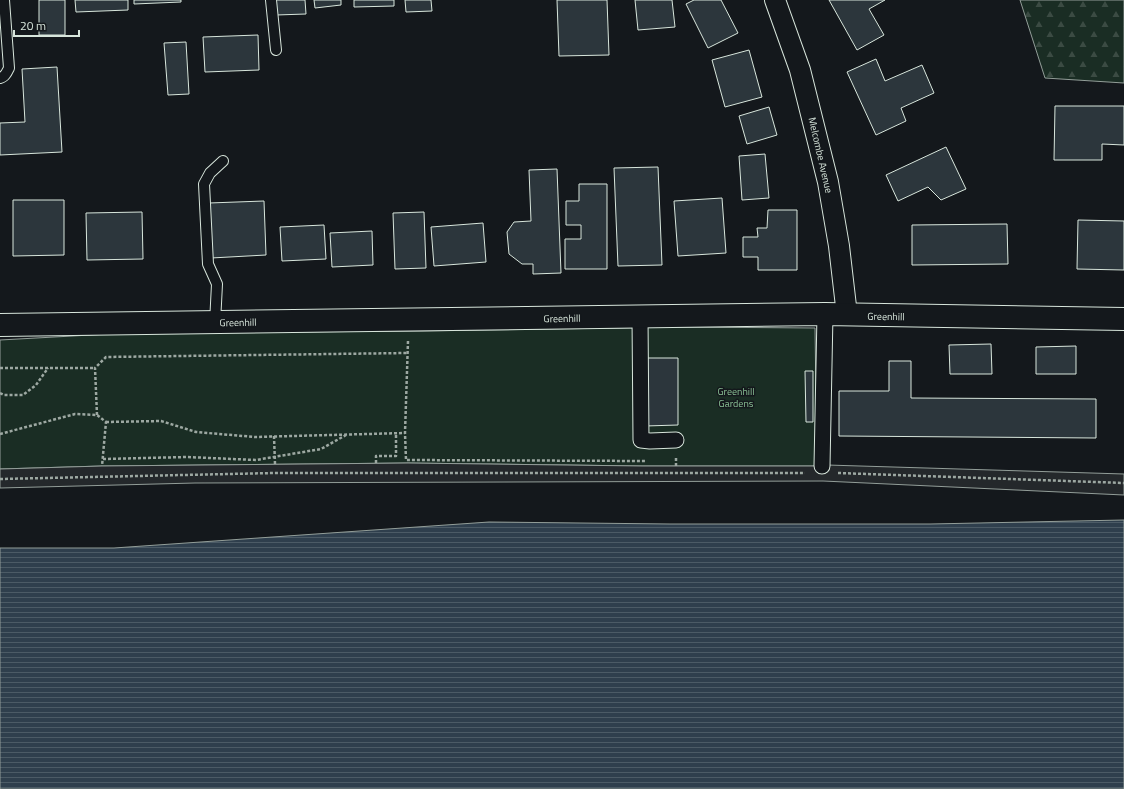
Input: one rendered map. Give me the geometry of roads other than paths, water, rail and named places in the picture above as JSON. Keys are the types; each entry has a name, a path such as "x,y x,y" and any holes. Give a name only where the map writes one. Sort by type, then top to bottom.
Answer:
{"main road":[{"name":"Greenhill","path":"0,325 824,314 1124,319"}],"street":[{"name":"Melcombe Avenue","path":"775,0 800,70 828,182 839,246 847,315"},
{"path":"822,471 824,314"},
{"path":"640,317 641,440 676,440"}],"lane":[{"path":"0,78 9,68 4,0"},
{"path":"271,0 276,50"},
{"path":"215,323 216,284 208,264 204,184 210,173 224,161"}],"water":[{"path":"1124,520 1124,789 0,789 0,548 114,548 489,522 930,524"}],"park label":[{"name":"Greenhill Gardens","path":"736,396"}]}
